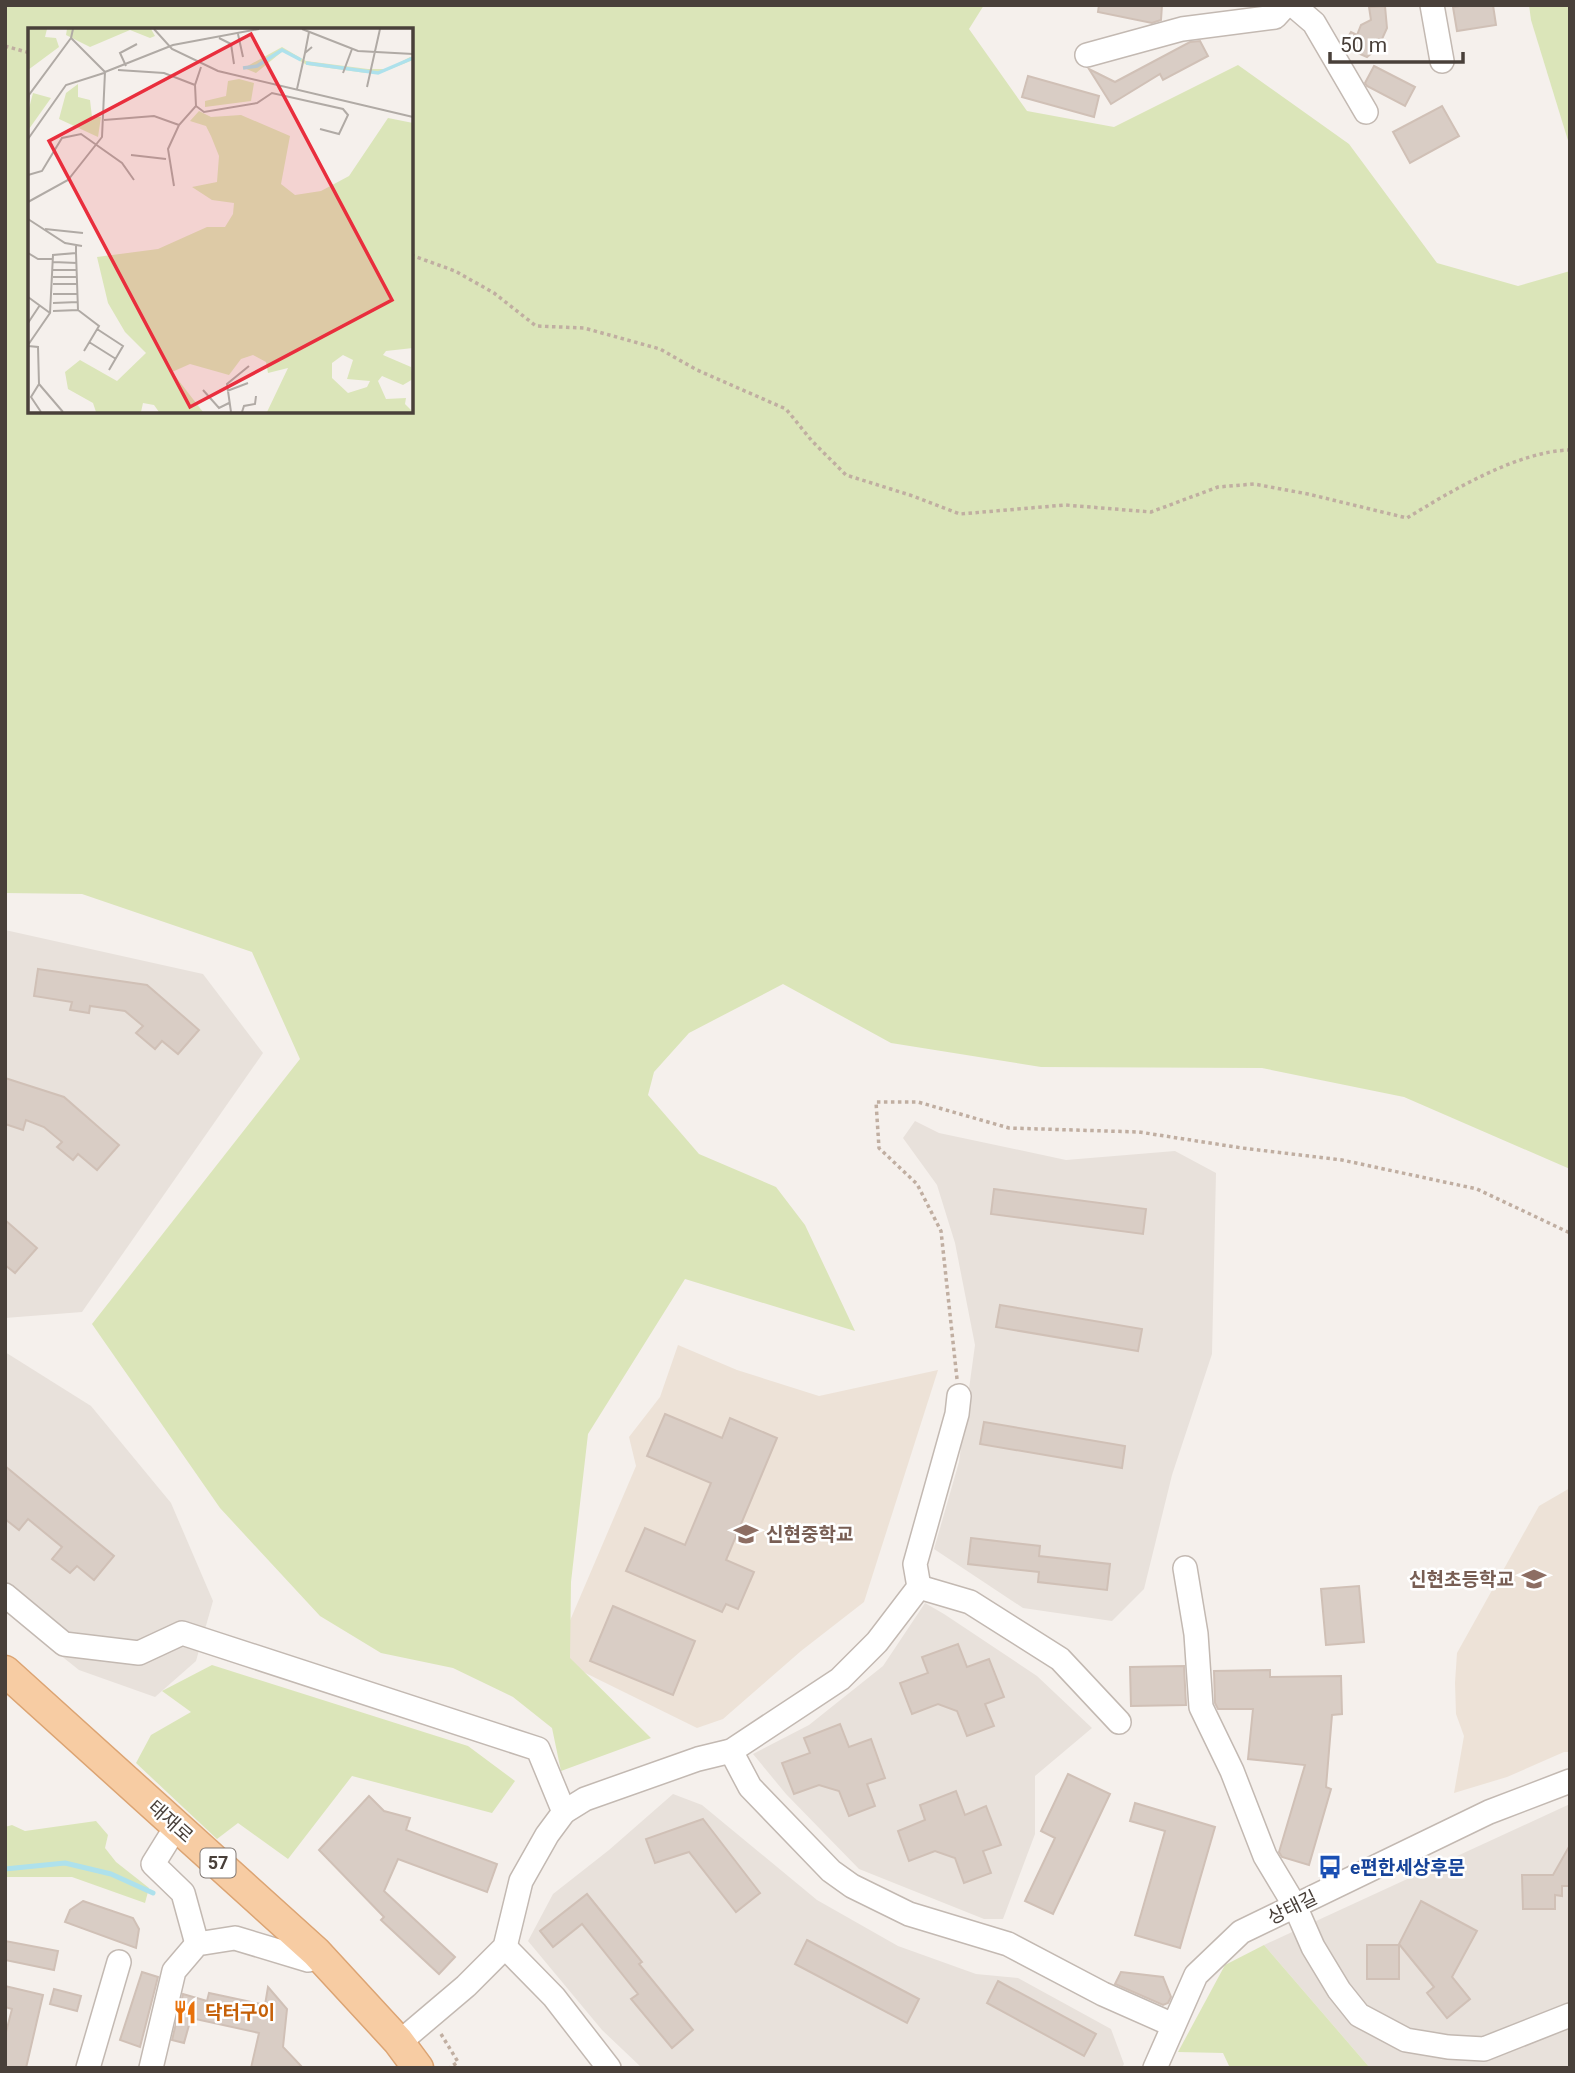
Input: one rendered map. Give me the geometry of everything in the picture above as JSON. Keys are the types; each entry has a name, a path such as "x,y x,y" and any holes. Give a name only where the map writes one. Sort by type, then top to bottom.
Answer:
{"main road":[{"name":"태재로","path":"5,1671 312,1956 398,2041 418,2068"},
{"name":"태재로","path":"5,1686 171,1835 312,1956 406,2068"},
{"path":"312,1956 350,1978 407,2036 429,2068"}],"street":[{"path":"1087,55 1182,29 1275,18 1286,5"},
{"path":"1293,5 1314,23 1366,112"},
{"path":"1432,5 1442,61"},
{"path":"407,2036 466,1986 505,1947 521,1881 547,1835 564,1812 585,1799 698,1759 731,1751 840,1679 877,1642 919,1587 915,1564 957,1414 959,1396"},
{"path":"1185,1568 1196,1634 1201,1707 1232,1772 1265,1856 1295,1906 1312,1947 1339,1990 1359,2015 1406,2040 1448,2047 1484,2049 1570,2015"},
{"path":"919,1587 970,1602 1059,1659 1119,1722"},
{"path":"5,1595 64,1644 139,1653 182,1633 538,1749 564,1812"},
{"path":"731,1751 750,1787 831,1871 852,1886 909,1914 1008,1944 1103,1994 1172,2025"},
{"name":"상태길","path":"1155,2068 1196,1975 1241,1932 1489,1812 1570,1781"},
{"path":"171,1835 153,1864 183,1894 197,1944"},
{"path":"151,2068 174,1971 197,1944 234,1938 312,1956"},
{"path":"505,1947 554,1997 610,2068"},
{"path":"88,2068 119,1962"}],"path":[{"path":"5,46 28,52"},
{"path":"413,257 455,271 494,293 536,326 584,328 660,349 697,370 786,409 812,441 846,475 960,514 1065,505 1151,512 1218,487 1254,484 1407,518 1452,490 1510,465 1553,451 1570,450"},
{"path":"959,1396 941,1231 917,1184 879,1148 876,1102 918,1102 1009,1128 1139,1132 1342,1160 1477,1189 1570,1233"},
{"path":"437,2028 458,2062 449,2068"}],"shaded area":[{"path":"5,930 203,974 263,1053 82,1312 5,1318"},
{"path":"915,1121 939,1133 1066,1160 1175,1151 1216,1173 1212,1354 1172,1475 1144,1589 1112,1621 1023,1608 934,1549 959,1462 975,1345 955,1243 937,1185 903,1138"},
{"name":"신현중학교","path":"678,1345 737,1370 819,1396 938,1370 864,1602 801,1651 723,1719 697,1728 559,1660 563,1637 636,1466 629,1437 660,1397"},
{"path":"5,1352 91,1406 171,1503 213,1601 196,1661 155,1697 79,1670 5,1611"},
{"name":"신현초등학교","path":"1570,1488 1570,1752 1564,1752 1507,1777 1454,1793 1464,1736 1456,1714 1457,1653 1539,1506"},
{"path":"925,1603 1037,1676 1092,1728 1035,1776 1035,1834 1003,1919 984,1919 859,1869 786,1794 753,1754 809,1725 883,1666"},
{"path":"673,1794 702,1805 817,1900 898,1946 976,1974 1018,1978 1111,2029 1124,2064 1122,2068 642,2068 602,2030 528,1941 553,1894"},
{"path":"1570,1804 1570,2068 1370,2068 1264,1945"}],"green space":[{"path":"5,5 984,5 969,29 1027,111 1114,127 1238,65 1349,144 1437,263 1518,286 1570,271 1570,1169 1404,1097 1262,1068 1041,1067 891,1043 783,984 689,1033 654,1072 648,1095 699,1154 776,1187 805,1225 855,1331 685,1279 588,1434 571,1582 570,1658 651,1738 561,1771 552,1728 513,1697 453,1668 381,1653 320,1616 220,1508 92,1324 300,1059 252,952 82,894 5,893"},
{"path":"1529,5 1570,5 1570,147 1531,20"},
{"path":"212,1665 468,1746 515,1781 492,1813 352,1776 288,1859 238,1823 217,1839 136,1763 151,1735 191,1712 162,1691"},
{"path":"96,1821 108,1835 105,1848 116,1862 149,1888 145,1903 72,1877 5,1877 5,1827 12,1825 25,1831"},
{"path":"1264,1945 1370,2068 1230,2068 1223,2053 1178,2052 1225,1965"}],"building":[{"path":"1099,5 1162,5 1161,20 1152,23 1098,12"},
{"path":"1493,5 1496,25 1457,31 1453,7"},
{"path":"1385,6 1387,28 1378,48 1367,57 1344,47 1351,32 1357,35 1361,25 1371,20 1369,7"},
{"path":"1200,41 1208,56 1163,80 1160,74 1111,104 1089,69 1115,82 1190,42"},
{"path":"1374,66 1415,87 1405,106 1367,86 1365,83"},
{"path":"1028,76 1099,96 1094,117 1022,97"},
{"path":"1442,106 1459,136 1410,163 1393,132"},
{"path":"38,969 147,985 199,1030 178,1054 162,1041 155,1049 136,1033 143,1026 125,1011 90,1006 89,1013 70,1010 72,1002 34,996"},
{"path":"5,1078 64,1097 119,1145 97,1170 78,1154 73,1160 57,1147 62,1142 44,1127 26,1120 23,1130 5,1124"},
{"path":"994,1189 1146,1209 1143,1234 991,1214"},
{"path":"5,1220 37,1248 15,1273 5,1265"},
{"path":"1000,1305 1142,1329 1138,1351 996,1327"},
{"path":"665,1414 722,1438 730,1418 777,1438 726,1560 754,1572 738,1609 726,1604 722,1612 626,1571 645,1528 685,1545 711,1483 647,1456"},
{"path":"984,1422 1125,1446 1122,1468 980,1444"},
{"path":"5,1466 114,1556 94,1580 77,1566 70,1573 52,1559 62,1547 28,1519 19,1530 5,1519"},
{"path":"971,1538 1040,1546 1039,1556 1110,1564 1107,1590 1038,1582 1039,1572 968,1564"},
{"path":"1359,1586 1364,1642 1326,1645 1321,1589"},
{"path":"613,1606 695,1641 673,1695 590,1661"},
{"path":"958,1644 967,1667 989,1659 1004,1697 985,1704 994,1726 967,1736 957,1711 938,1704 912,1714 900,1683 928,1673 922,1657"},
{"path":"1184,1666 1186,1705 1131,1706 1130,1667"},
{"path":"1270,1670 1270,1677 1341,1676 1342,1714 1332,1715 1326,1787 1331,1789 1309,1865 1282,1857 1279,1852 1305,1765 1248,1759 1253,1709 1218,1709 1215,1703 1214,1671"},
{"path":"840,1724 849,1747 871,1739 885,1778 867,1784 875,1806 849,1816 839,1791 819,1785 794,1794 782,1763 810,1753 804,1738"},
{"path":"1068,1774 1110,1794 1053,1914 1025,1901 1055,1838 1041,1831"},
{"path":"956,1791 965,1815 986,1806 1001,1845 983,1851 991,1873 964,1883 955,1858 935,1851 909,1861 898,1831 925,1820 920,1805"},
{"path":"369,1796 384,1811 410,1818 406,1830 497,1864 487,1892 398,1859 384,1891 455,1957 439,1974 381,1920 384,1917 319,1850"},
{"path":"1135,1803 1215,1827 1180,1948 1135,1935 1165,1831 1130,1821"},
{"path":"703,1819 760,1893 736,1912 689,1852 655,1863 646,1839"},
{"path":"1570,1845 1570,1886 1562,1886 1562,1896 1555,1895 1555,1909 1523,1909 1522,1875 1553,1875"},
{"path":"587,1894 693,2030 672,2048 631,1999 638,1994 582,1924 553,1947 540,1931"},
{"path":"83,1901 133,1918 139,1929 136,1948 65,1922 70,1910"},
{"path":"1421,1901 1477,1931 1452,1977 1470,1999 1447,2018 1427,1993 1434,1987 1399,1944"},
{"path":"807,1940 919,1999 907,2023 795,1964"},
{"path":"5,1941 58,1951 54,1970 5,1960"},
{"path":"1367,1945 1399,1945 1399,1979 1367,1979"},
{"path":"142,1972 158,1977 140,2047 120,2040"},
{"path":"1121,1972 1163,1977 1171,1997 1168,2003 1163,2005 1115,1984"},
{"path":"998,1981 1096,2034 1084,2056 987,2003"},
{"path":"5,1986 43,1995 26,2068 5,2068 5,2036 12,2009 5,2007"},
{"path":"268,1987 287,2009 283,2047 303,2068 251,2068 259,2033 191,2018 184,2043 172,2040 183,1994 207,2001 209,1993 265,2005"},
{"path":"54,1989 81,1996 77,2011 50,2004"}],"waterway":[{"path":"5,1869 65,1863 111,1874 153,1893"}],"place":[{"name":"신현중학교","path":"746,1534"},
{"name":"신현초등학교","path":"1534,1579"},
{"name":"e편한세상후문","path":"1330,1867"},
{"name":"닥터구이","path":"185,2012"}]}
